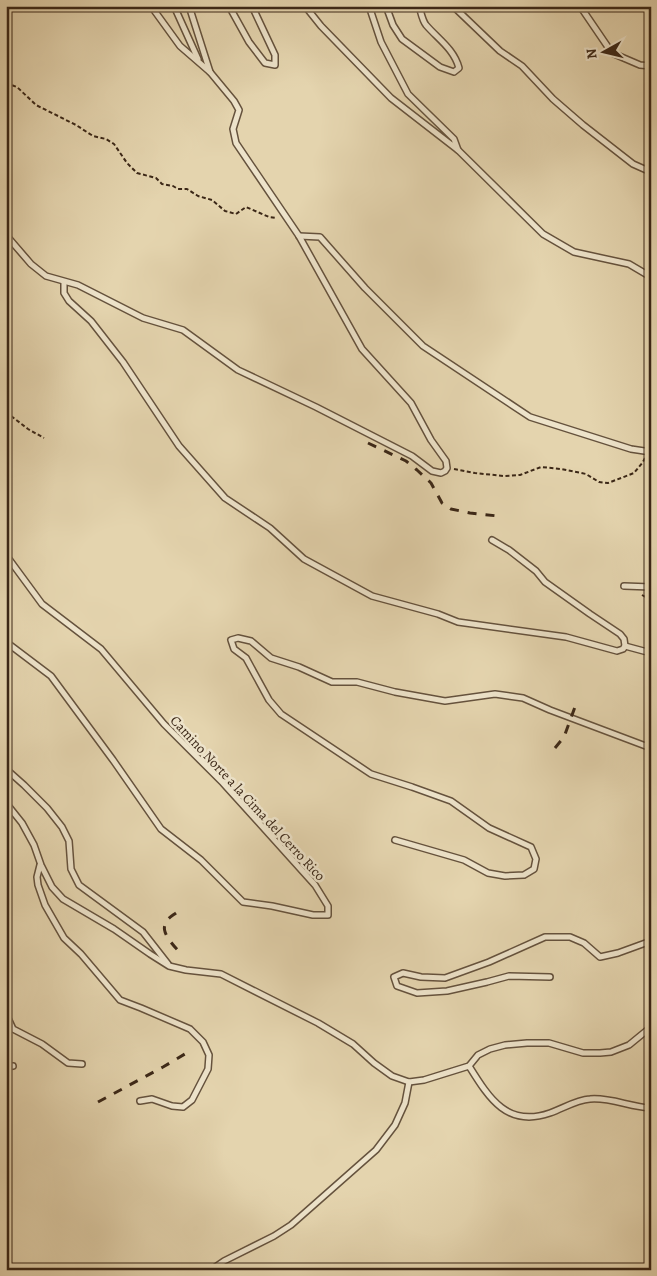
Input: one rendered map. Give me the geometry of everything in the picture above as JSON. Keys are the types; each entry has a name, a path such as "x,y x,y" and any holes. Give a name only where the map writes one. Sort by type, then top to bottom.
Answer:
{"lane":[{"path":"151,6 180,46 210,72"},
{"path":"6,235 31,264 46,276 78,285 143,318 183,330 238,370 412,456 432,471 441,473 445,471 447,468 446,461 431,440 410,403 362,350 299,236 236,143 233,129 239,110 234,101 196,57 174,6"},
{"path":"189,6 210,72"},
{"path":"229,6 249,42 265,63 275,65 276,55 252,6"},
{"path":"305,6 321,26 391,98 458,150 543,234 574,252 629,264 651,277"},
{"path":"369,6 381,42 408,94 454,139 458,150"},
{"path":"386,6 393,25 402,39 440,67 454,72 459,68 457,60 444,42 425,23 419,6"},
{"path":"453,6 500,51 522,66 553,99 583,125 633,164 651,172"},
{"path":"580,6 612,53 640,65 651,66"},
{"path":"299,236 320,237 365,288 423,346 530,417 631,449 649,452"},
{"path":"64,282 64,293 69,301 91,321 123,362 179,446 225,498 270,528 304,559 372,596 438,614 458,622 566,637 617,651 625,646"},
{"path":"492,540 510,550 545,582 620,634 624,639 625,646"},
{"name":"Camino Norte a la Cima del Cerro Rico","path":"6,555 42,604 101,650 164,724 223,784 315,885 328,906 328,915 313,915 243,902 201,860 161,829 51,676 6,642"},
{"path":"624,586 651,587"},
{"path":"395,840 464,860 488,873 505,876 524,875 534,869 536,859 530,847 489,828 451,802 371,774 281,714 269,700 246,658 234,649 231,640 238,638 251,641 271,658 299,667 332,682 357,682 395,692 445,701 495,694 523,698 651,748"},
{"path":"625,646 651,653"},
{"path":"6,769 47,808 62,827 68,842 71,869 78,885 143,932 170,966"},
{"path":"6,803 22,823 34,844 40,865 52,887 63,899 114,929 170,966 221,974 318,1023 353,1044 392,1076 409,1082 424,1080 470,1066 478,1055 505,1045 549,1042 583,1053 600,1054 611,1052 629,1045 651,1027"},
{"path":"40,865 37,877 38,885 45,905 64,938 88,962 120,1000 190,1029 203,1042 209,1055 208,1069 192,1100 183,1107 172,1106 152,1099 140,1101"},
{"path":"550,977 509,976 447,991 417,993 397,986 394,977 403,973 421,977 445,978 489,962 545,937 570,937 584,943 600,957 618,953 651,941"},
{"path":"6,1014 13,1029 42,1044 68,1063 82,1064"},
{"path":"6,1067 13,1066"},
{"path":"470,1066 490,1097 513,1115 531,1117 549,1114 577,1102 599,1098 642,1108 651,1108"},
{"path":"211,1270 291,1225 376,1150 395,1125 405,1103 409,1082"}],"path":[{"path":"6,83 17,88 36,105 76,125 93,136 106,139 114,144 126,163 137,173 156,178 162,184 178,189 187,189 198,196 212,200 225,211 236,214 246,207 269,217 288,221"},
{"path":"6,412 28,429 44,438"},
{"path":"447,468 504,476 520,475 541,467 561,468 586,474 599,482 608,483 634,473 649,452"}],"railway":[{"path":"368,443 406,461 431,483 442,503 451,509 498,516"},
{"path":"555,748 564,737 575,707"},
{"path":"176,913 169,918 164,929 170,941 183,956"},
{"path":"98,1102 190,1051"}]}
